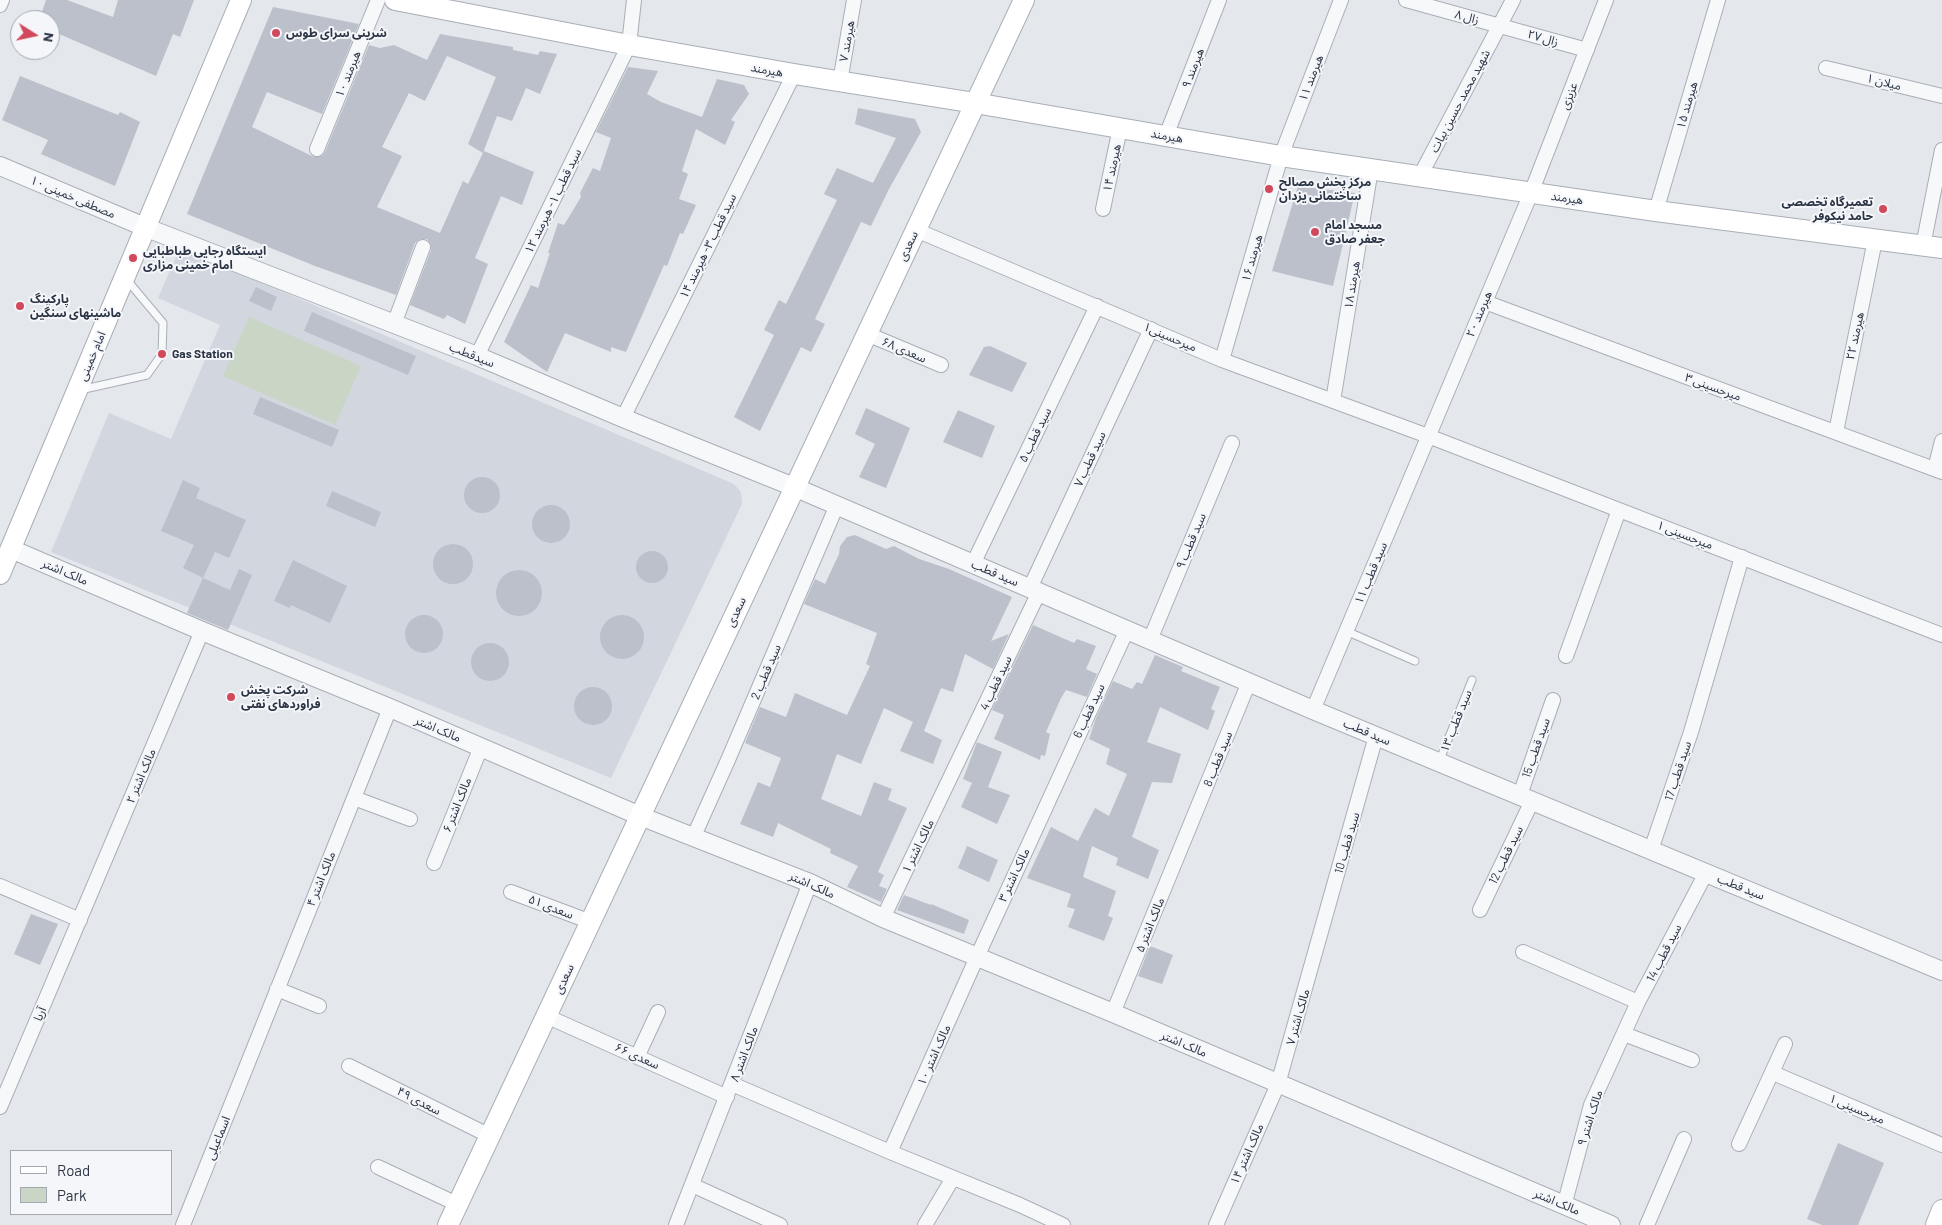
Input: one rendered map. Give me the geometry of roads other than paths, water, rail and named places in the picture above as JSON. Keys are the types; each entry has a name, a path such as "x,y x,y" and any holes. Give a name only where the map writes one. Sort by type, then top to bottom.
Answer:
{"main road":[{"name":"امام خمینی","path":"0,574 147,228 241,0"},
{"name":"هیرمند","path":"395,0 467,7 629,45 1281,156 1656,211 1933,247"},
{"name":"سعدی","path":"448,1225 1024,0"},
{"path":"1936,1225 1942,1210"}],"street":[{"path":"0,5 2,0"},
{"name":"هیرمند ۱۰","path":"317,149 378,0"},
{"name":"سید قطب ۱- هیرمند ۱۲","path":"477,356 629,45 634,0"},
{"name":"هیرمند ۷","path":"840,82 854,0"},
{"name":"هیرمند ۹","path":"1166,136 1219,0"},
{"name":"هیرمند ۱۱","path":"1281,156 1341,0"},
{"name":"زال ۸","path":"1406,0 1500,26"},
{"name":"شهید محمد حسین بیات","path":"1420,176 1513,0"},
{"name":"عزیزی","path":"1531,193 1606,0"},
{"name":"هیرمند ۱۵","path":"1656,211 1718,0"},
{"name":"زال ۲۷","path":"1500,26 1586,50"},
{"name":"میلان ۱","path":"1826,68 1942,96"},
{"name":"سید قطب ۳- هیرمند ۱۴","path":"623,418 794,74"},
{"name":"هیرمند ۱۴","path":"1103,209 1120,128"},
{"path":"1933,247 1942,150"},
{"name":"هیرمند ۱۶","path":"1222,360 1281,156"},
{"name":"مصطفی خمینی ۱۰","path":"0,166 147,228"},
{"name":"هیرمند ۱۸","path":"1333,401 1371,169"},
{"name":"هیرمند ۲۰","path":"1428,436 1531,193"},
{"name":"سیدقطب","path":"147,228 477,356 623,418 794,487"},
{"name":"میرحسینی۱","path":"916,230 1222,360 1428,436"},
{"name":"هیرمند ۲۲","path":"1836,432 1875,240"},
{"path":"394,324 423,247"},
{"name":"میرحسینی ۳","path":"1484,302 1939,470"},
{"name":"سید قطب ۵","path":"974,564 1097,306"},
{"name":"سید قطب ۷","path":"1035,590 1150,329"},
{"name":"سعدی ۶۸","path":"867,334 941,366"},
{"name":"میرحسینی ۱","path":"1428,436 1942,635"},
{"name":"سید قطب ۱۱","path":"1313,710 1428,436"},
{"path":"1939,470 1942,440"},
{"name":"سید قطب ۹","path":"1150,640 1232,443"},
{"name":"سید قطب","path":"794,487 1313,710 1942,971"},
{"name":"سید قطب 2","path":"693,838 837,505"},
{"path":"1566,656 1619,510"},
{"name":"مالک اشتر","path":"11,549 202,631 390,708 640,816 810,883 883,918 1611,1225"},
{"name":"سید قطب 17","path":"1651,850 1702,692 1742,557"},
{"name":"سید قطب 4","path":"953,773 1035,590"},
{"name":"سید قطب 6","path":"1052,793 1126,630"},
{"name":"مالک اشتر ۲","path":"80,920 202,631"},
{"name":"سید قطب 8","path":"1186,837 1249,682"},
{"name":"سید قطب 15","path":"1526,798 1553,700"},
{"name":"مالک اشتر ۴","path":"253,1050 390,708"},
{"name":"سید قطب 10","path":"1317,950 1376,736"},
{"name":"مالک اشتر ۶","path":"434,863 480,747"},
{"name":"مالک اشتر ۱","path":"883,918 953,773"},
{"name":"مالک اشتر ۳","path":"977,957 1052,793"},
{"path":"354,798 410,819"},
{"name":"سید قطب 12","path":"1480,910 1526,798"},
{"name":"مالک اشتر ۵","path":"1113,1014 1186,837"},
{"name":"سید قطب 14","path":"1624,1034 1638,1002 1706,873"},
{"name":"مالک اشتر ۸","path":"676,1225 810,883"},
{"path":"0,886 80,920"},
{"name":"سعدی ۵۱","path":"511,892 591,922"},
{"name":"آریا","path":"0,1107 80,920"},
{"name":"مالک اشتر ۷","path":"1278,1084 1317,950"},
{"path":"1523,952 1638,1002"},
{"name":"مالک اشتر ۱۰","path":"890,1152 977,957"},
{"path":"278,989 319,1006"},
{"path":"637,1056 658,1012"},
{"name":"سعدی ۶۶","path":"546,1016 637,1056 890,1152 953,1178"},
{"path":"1624,1034 1692,1060"},
{"name":"مالک اشتر ۹","path":"1564,1206 1591,1105 1624,1034"},
{"path":"1739,1144 1785,1044"},
{"name":"اسماعیلی","path":"183,1225 253,1050"},
{"name":"سعدی ۴۹","path":"349,1066 490,1136"},
{"name":"میرحسینی ۱","path":"1772,1073 1942,1145"},
{"name":"مالک اشتر ۱۴","path":"1216,1225 1278,1084"},
{"path":"1647,1225 1684,1139"},
{"path":"378,1167 458,1204"},
{"path":"926,1225 953,1178 1063,1225"},
{"path":"692,1185 780,1225"}],"lane":[{"path":"77,391 147,376 162,354 163,323 125,278"},
{"path":"1346,631 1415,661"},
{"name":"سید قطب ۱۳","path":"1439,762 1472,680"}],"place":[{"name":"شرینی سرای طوس","path":"276,33"},
{"name":"مرکز پخش مصالح ساختمانی یزدان","path":"1269,189"},
{"name":"تعمیرگاه تخصصی حامد نیکوفر","path":"1883,209"},
{"name":"مسجد امام جعفر صادق","path":"1315,232"},
{"name":"ایستگاه رجایی طباطبایی امام خمینی مزاری","path":"133,258"},
{"name":"پارکینگ ماشینهای سنگین","path":"20,306"},
{"name":"Gas Station","path":"162,354"},
{"name":"شرکت پخش فراوردهای نفتی","path":"231,697"}]}
